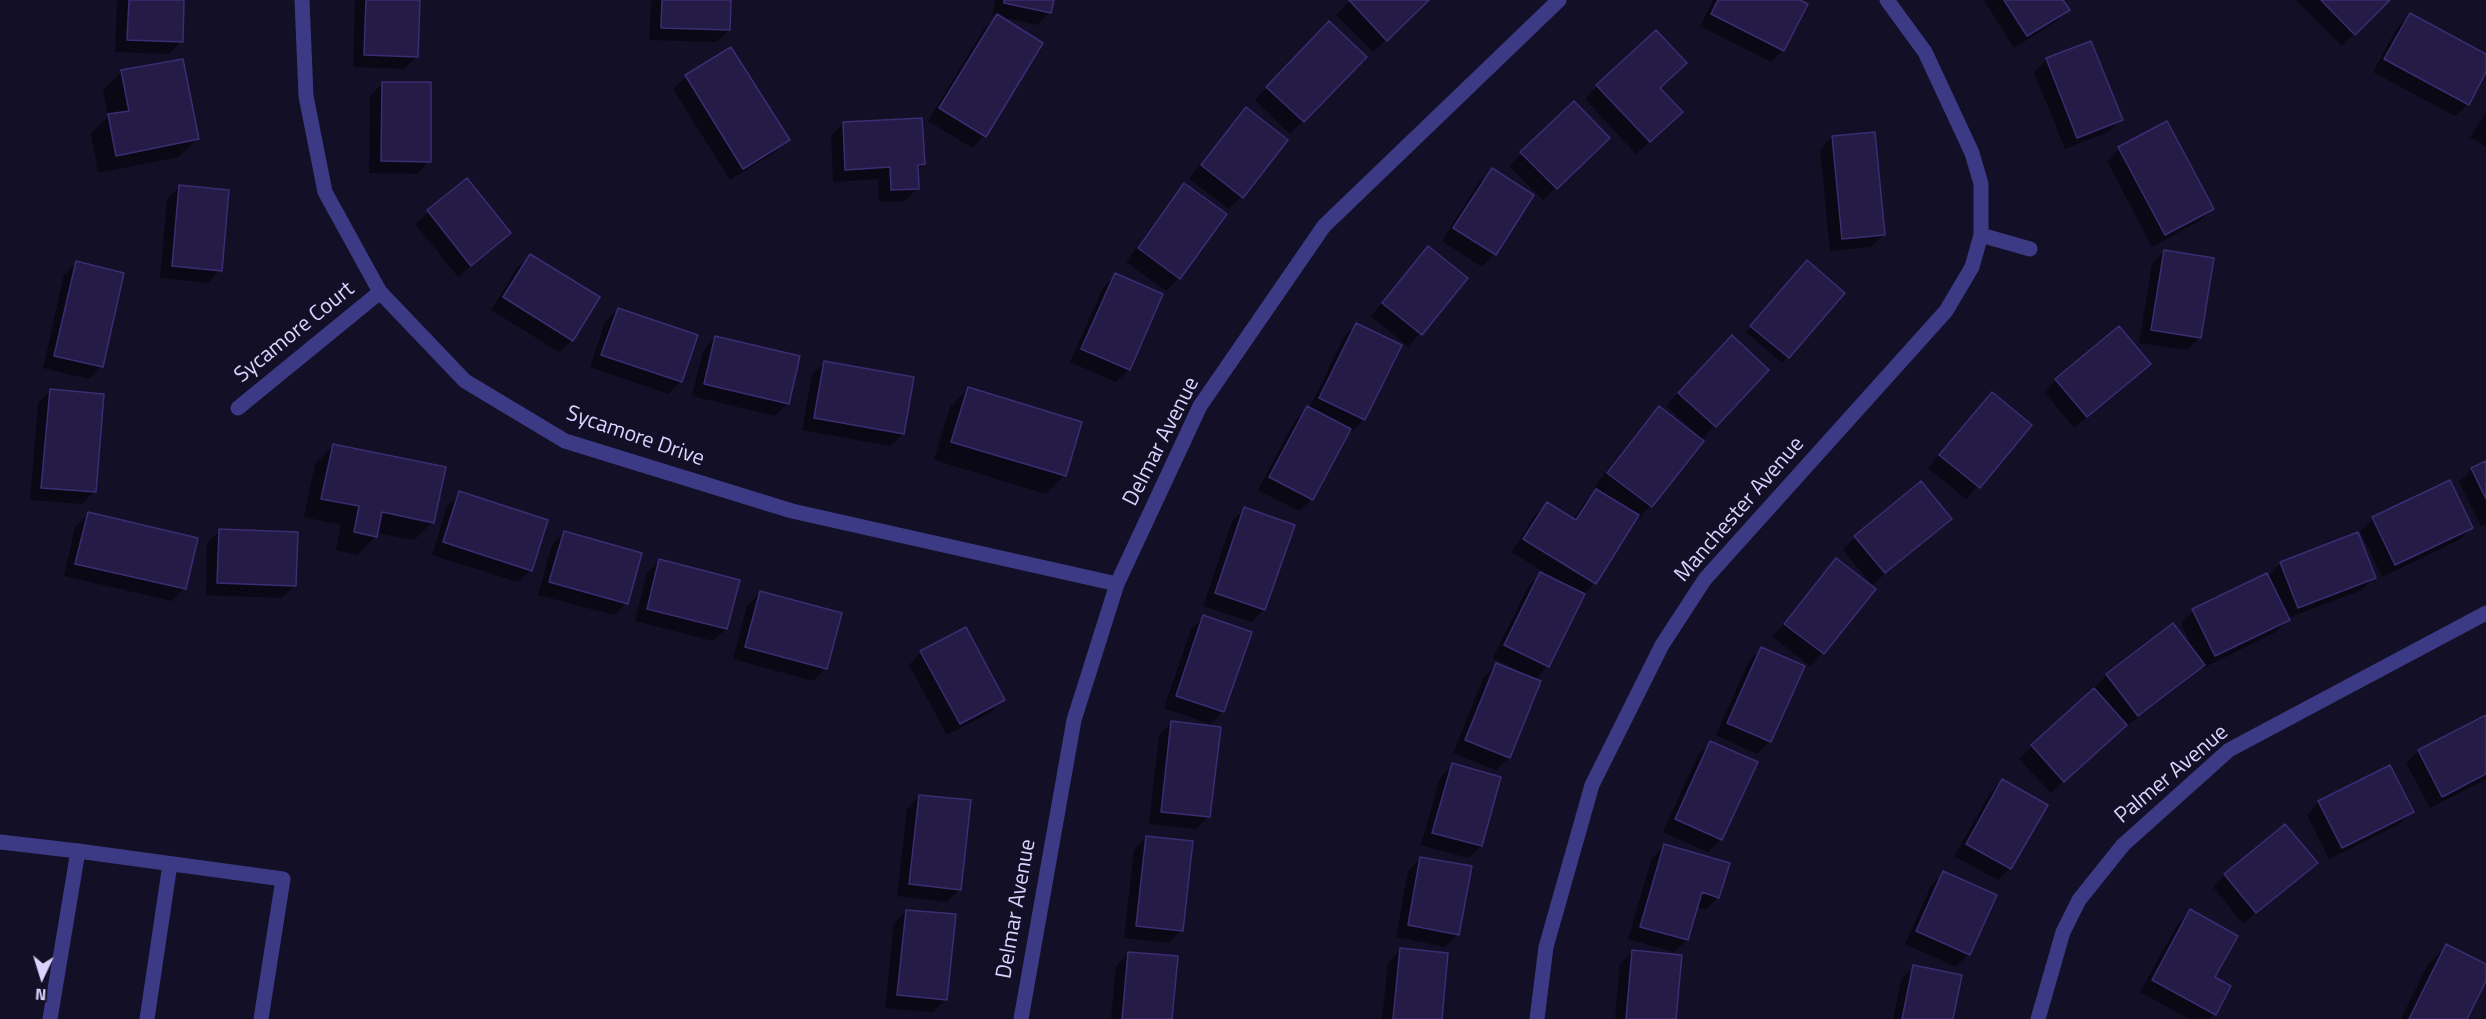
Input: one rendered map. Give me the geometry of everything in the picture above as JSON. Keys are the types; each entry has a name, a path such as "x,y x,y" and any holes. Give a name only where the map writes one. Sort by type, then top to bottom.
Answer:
{"street":[{"name":"Sycamore Drive","path":"302,0 306,96 325,192 380,292 465,381 565,441 792,511 1117,584"},
{"name":"Delmar Avenue","path":"1021,1019 1074,720 1117,584 1200,406 1324,226 1559,0"},
{"name":"Manchester Avenue","path":"1537,1019 1546,947 1592,785 1662,645 1705,579 1946,310 1972,267 1981,235 1981,184 1972,153 1924,52 1887,0"},
{"path":"1981,235 2030,249"},
{"name":"Sycamore Court","path":"238,408 380,292"},
{"name":"Palmer Avenue","path":"2038,1019 2063,932 2079,900 2123,845 2229,750 2486,613"},
{"path":"0,842 283,879 261,1019"},
{"path":"50,1019 78,851"},
{"path":"147,1019 170,864"}],"building":[{"path":"129,0 184,0 183,42 127,40"},
{"path":"366,0 420,0 418,57 364,55"},
{"path":"662,0 731,0 730,30 661,28"},
{"path":"1004,0 1054,0 1051,13 1004,3"},
{"path":"1349,0 1429,0 1387,41"},
{"path":"1718,0 1800,0 1808,4 1784,51 1711,14"},
{"path":"2004,0 2063,0 2070,10 2027,36"},
{"path":"2321,0 2390,0 2355,35"},
{"path":"2410,13 2486,54 2486,72 2469,105 2384,59"},
{"path":"997,14 1043,43 986,137 939,108"},
{"path":"1329,21 1367,57 1304,122 1266,87"},
{"path":"1656,30 1687,63 1660,88 1683,112 1650,142 1596,85"},
{"path":"2091,41 2123,120 2077,138 2046,58"},
{"path":"731,47 790,140 743,169 685,75"},
{"path":"183,59 199,139 116,156 108,114 129,111 121,70"},
{"path":"382,82 431,82 431,162 381,161"},
{"path":"1574,101 1610,138 1557,189 1520,152"},
{"path":"1246,107 1288,140 1243,198 1201,165"},
{"path":"922,118 925,164 918,165 919,189 891,190 890,167 845,170 843,122"},
{"path":"2167,121 2214,209 2165,235 2118,147"},
{"path":"1875,132 1885,235 1842,239 1832,136"},
{"path":"1492,168 1534,195 1496,255 1453,228"},
{"path":"467,178 511,233 471,266 427,210"},
{"path":"1184,183 1227,214 1180,279 1138,248"},
{"path":"179,185 229,190 222,271 172,266"},
{"path":"1428,246 1468,278 1422,335 1382,303"},
{"path":"2164,250 2214,258 2201,338 2151,330"},
{"path":"530,254 600,297 573,341 503,297"},
{"path":"1807,260 1845,293 1789,358 1750,326"},
{"path":"76,261 124,273 103,367 54,356"},
{"path":"1115,273 1163,294 1130,370 1081,349"},
{"path":"618,308 698,335 682,382 601,355"},
{"path":"1356,323 1402,345 1365,420 1319,398"},
{"path":"2119,326 2151,364 2087,417 2055,379"},
{"path":"1732,335 1769,370 1716,427 1678,393"},
{"path":"715,336 800,356 789,404 704,384"},
{"path":"824,361 914,377 904,434 814,418"},
{"path":"968,387 1082,422 1066,476 951,442"},
{"path":"50,389 104,394 96,492 41,488"},
{"path":"1992,392 2032,425 1980,488 1939,455"},
{"path":"1307,406 1351,429 1313,500 1269,477"},
{"path":"1659,406 1704,441 1652,507 1607,473"},
{"path":"333,444 446,467 434,523 382,512 377,537 354,532 359,506 321,499"},
{"path":"2486,461 2486,499 2471,468"},
{"path":"2450,480 2473,528 2395,565 2372,517"},
{"path":"1921,481 1952,519 1885,573 1854,536"},
{"path":"1596,489 1639,515 1596,584 1523,539 1547,502 1576,520"},
{"path":"459,491 548,520 532,571 443,542"},
{"path":"1244,507 1295,525 1265,610 1215,593"},
{"path":"88,512 198,538 186,589 75,564"},
{"path":"219,529 298,532 296,586 217,583"},
{"path":"564,531 642,553 628,604 549,582"},
{"path":"2358,532 2376,578 2298,608 2280,562"},
{"path":"1836,558 1876,589 1824,654 1784,624"},
{"path":"659,559 740,580 727,629 647,609"},
{"path":"1540,572 1585,594 1549,667 1504,645"},
{"path":"2267,573 2290,620 2215,656 2192,609"},
{"path":"760,591 842,613 827,669 745,647"},
{"path":"1203,615 1252,632 1224,712 1176,696"},
{"path":"2173,623 2205,665 2138,716 2106,674"},
{"path":"966,627 1005,700 960,724 920,651"},
{"path":"1761,647 1805,666 1771,742 1727,723"},
{"path":"1496,663 1541,681 1510,758 1465,740"},
{"path":"2094,688 2127,725 2064,782 2031,745"},
{"path":"2486,715 2486,774 2442,797 2418,750"},
{"path":"1171,721 1221,727 1210,817 1161,812"},
{"path":"1710,741 1758,762 1722,840 1675,819"},
{"path":"1452,763 1501,777 1482,846 1432,833"},
{"path":"2390,765 2414,812 2342,848 2318,801"},
{"path":"2002,779 2048,805 2011,869 1966,844"},
{"path":"919,795 971,800 961,890 909,884"},
{"path":"2285,824 2318,863 2256,913 2224,874"},
{"path":"1146,836 1193,841 1183,931 1136,926"},
{"path":"1664,844 1730,863 1719,898 1702,892 1688,940 1640,927"},
{"path":"1420,857 1472,866 1459,935 1408,925"},
{"path":"1943,871 1997,895 1970,955 1916,931"},
{"path":"2190,909 2238,936 2215,977 2231,986 2216,1015 2152,980"},
{"path":"906,910 956,914 947,1000 897,995"},
{"path":"2446,944 2486,964 2486,981 2467,1019 2409,1019"},
{"path":"1400,948 1448,953 1442,1019 1393,1019"},
{"path":"1632,950 1682,955 1676,1019 1626,1019"},
{"path":"1128,952 1178,956 1172,1019 1122,1019"},
{"path":"1913,965 1962,975 1953,1019 1902,1019"}]}
